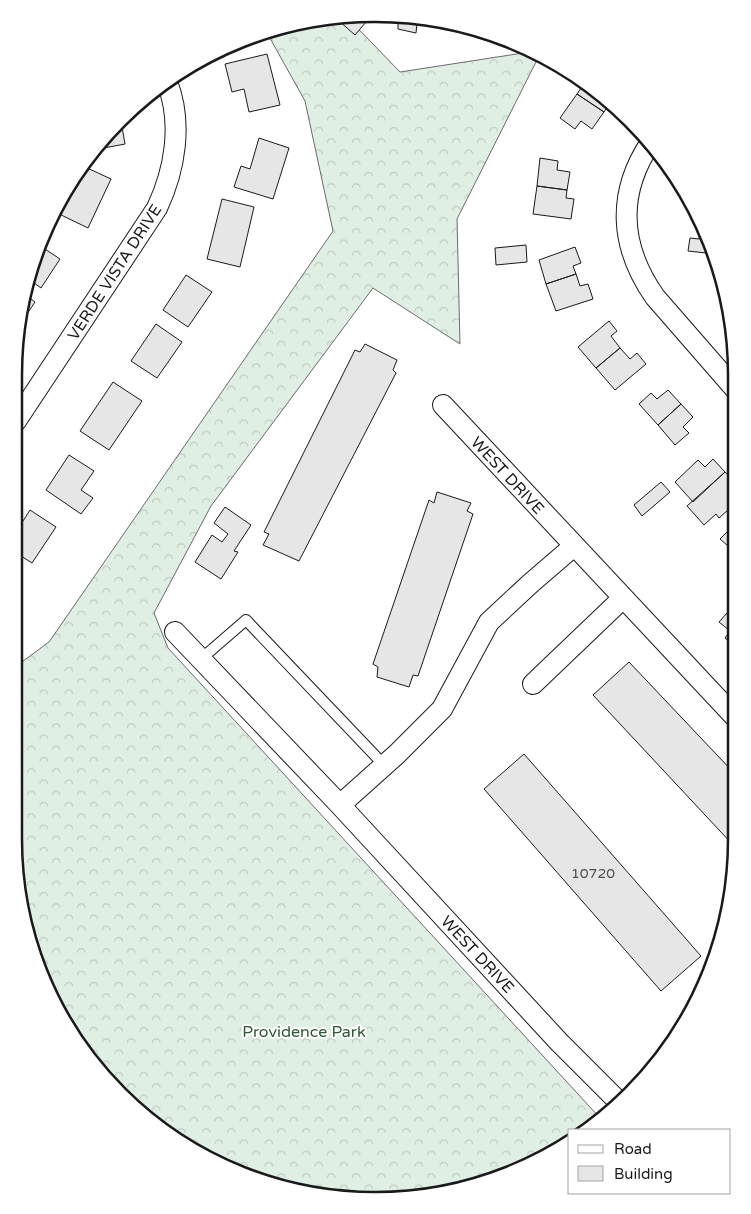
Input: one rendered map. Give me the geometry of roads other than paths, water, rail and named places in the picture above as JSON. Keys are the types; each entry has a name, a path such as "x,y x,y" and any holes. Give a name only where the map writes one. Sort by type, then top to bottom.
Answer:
{"street":[{"name":"VERDE VISTA DRIVE","path":"22,411 157,208 164,194 172,167 176,136 174,112 169,89"},
{"path":"646,149 632,178 628,197 626,213 627,232 631,252 638,270 655,297 728,381"},
{"name":"WEST DRIVE","path":"443,405 728,710"},
{"path":"340,805 442,710 489,622 574,546"},
{"path":"533,684 623,598"},
{"name":"WEST DRIVE","path":"175,632 340,805 559,1042 615,1098"}],"lane":[{"path":"201,659 246,620 384,765"}],"park label":[{"name":"Providence Park","path":"304,1031"}]}
